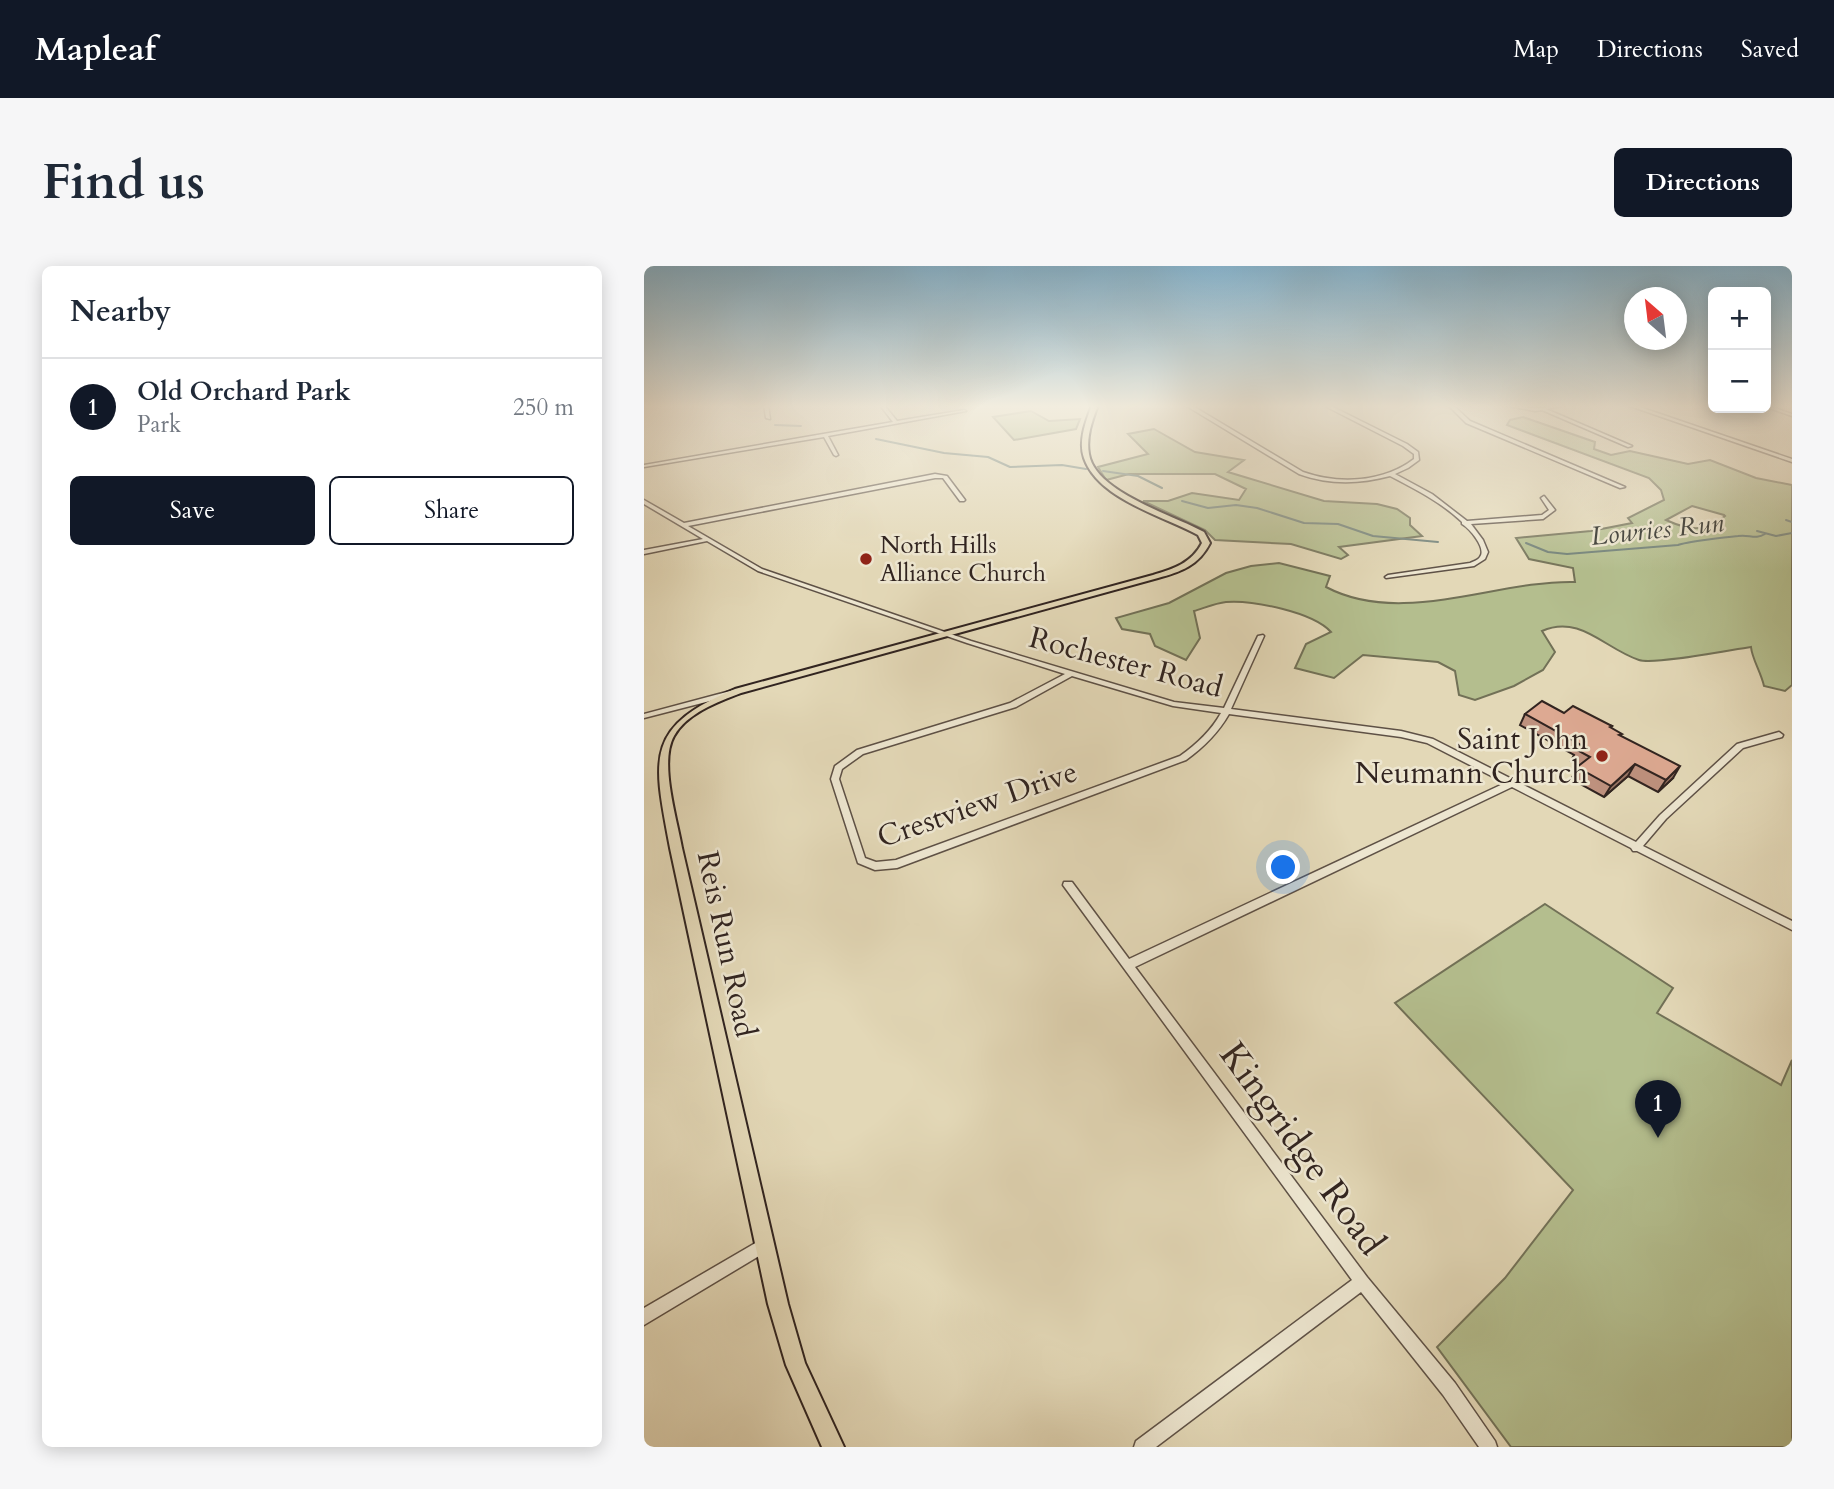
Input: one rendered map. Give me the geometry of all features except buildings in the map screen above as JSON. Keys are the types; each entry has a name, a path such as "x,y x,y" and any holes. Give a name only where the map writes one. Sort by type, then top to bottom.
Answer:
{"main road":[{"path":"945,634 1174,569 1194,560 1204,550 1205,540 1200,534 1119,494 1098,477 1091,460"},
{"name":"Reis Run Road","path":"833,1447 793,1354 764,1245 681,867 663,756 666,742 677,726 699,708 738,691 945,634"}],"street":[{"path":"644,466 678,460"},
{"path":"1279,460 1319,480 1347,481 1389,473 1416,460"},
{"path":"1558,460 1622,487"},
{"path":"1388,577 1478,562 1485,548 1442,502 1389,473"},
{"path":"683,525 935,476 945,477 962,500"},
{"path":"1464,523 1543,517 1552,510 1544,498"},
{"name":"Rochester Road","path":"644,502 706,540 766,572 945,634 1173,704 1410,736 1439,745 1792,926"},
{"path":"644,552 706,540"},
{"path":"1224,712 1261,636"},
{"name":"Crestview Drive","path":"1072,673 1013,705 859,752 842,764 835,779 861,860 876,866 897,864 1184,758 1209,739 1224,712"},
{"path":"644,716 738,691"},
{"path":"653,713 699,708"},
{"path":"1636,848 1663,817 1740,746 1779,735"},
{"path":"1130,964 1511,784"},
{"name":"Kingridge Road","path":"1068,885 1130,964 1363,1282 1449,1389 1489,1447"},
{"path":"644,1317 764,1245"},
{"path":"1142,1447 1363,1282"}],"green space":[{"path":"1124,460 1244,460 1228,472 1324,501 1377,504 1397,509 1410,518 1410,525 1422,536 1339,547 1348,555 1341,559 1291,544 1215,540 1205,530 1143,501 1168,501 1192,493 1239,500 1246,489 1215,474 1129,474 1106,480 1098,467"},
{"path":"1601,460 1671,460 1688,464 1710,460 1756,478 1792,485 1792,685 1785,691 1764,686 1751,647 1648,661 1627,655 1580,630 1556,627 1542,631 1555,652 1543,670 1514,686 1475,700 1459,695 1455,671 1438,662 1363,655 1334,678 1295,668 1306,644 1331,632 1311,619 1282,609 1251,603 1226,602 1194,611 1200,638 1186,660 1155,646 1150,634 1122,629 1116,618 1169,603 1226,573 1251,566 1279,563 1330,576 1326,587 1355,598 1386,603 1449,599 1544,583 1575,582 1573,568 1529,559 1516,538 1591,531 1632,523 1628,518 1664,500 1661,490 1649,478","holes":["1692,506 1725,516 1710,525 1696,528 1666,520"]},
{"path":"1545,904 1673,988 1657,1013 1781,1085 1792,1060 1792,1447 1511,1447 1437,1347 1505,1278 1573,1190 1395,1003"}],"waterway":[{"path":"995,460 1010,467 1062,465 1086,469"},
{"name":"Lowries Run","path":"1103,471 1138,476 1162,488"},
{"name":"Lowries Run","path":"1182,501 1208,508 1236,505 1257,508 1304,523 1338,524 1373,536 1438,542"},
{"path":"1786,520 1792,522"},
{"name":"Lowries Run","path":"1757,531 1776,536 1792,533"},
{"name":"Lowries Run","path":"1526,543 1548,552 1567,554 1678,545 1716,538 1758,537 1765,534"}],"place":[{"name":"North Hills Alliance Church","path":"866,559"},
{"name":"Saint John Neumann Church","path":"1602,756"},
{"name":"Old Orchard Park","path":"1658,1138"}]}
